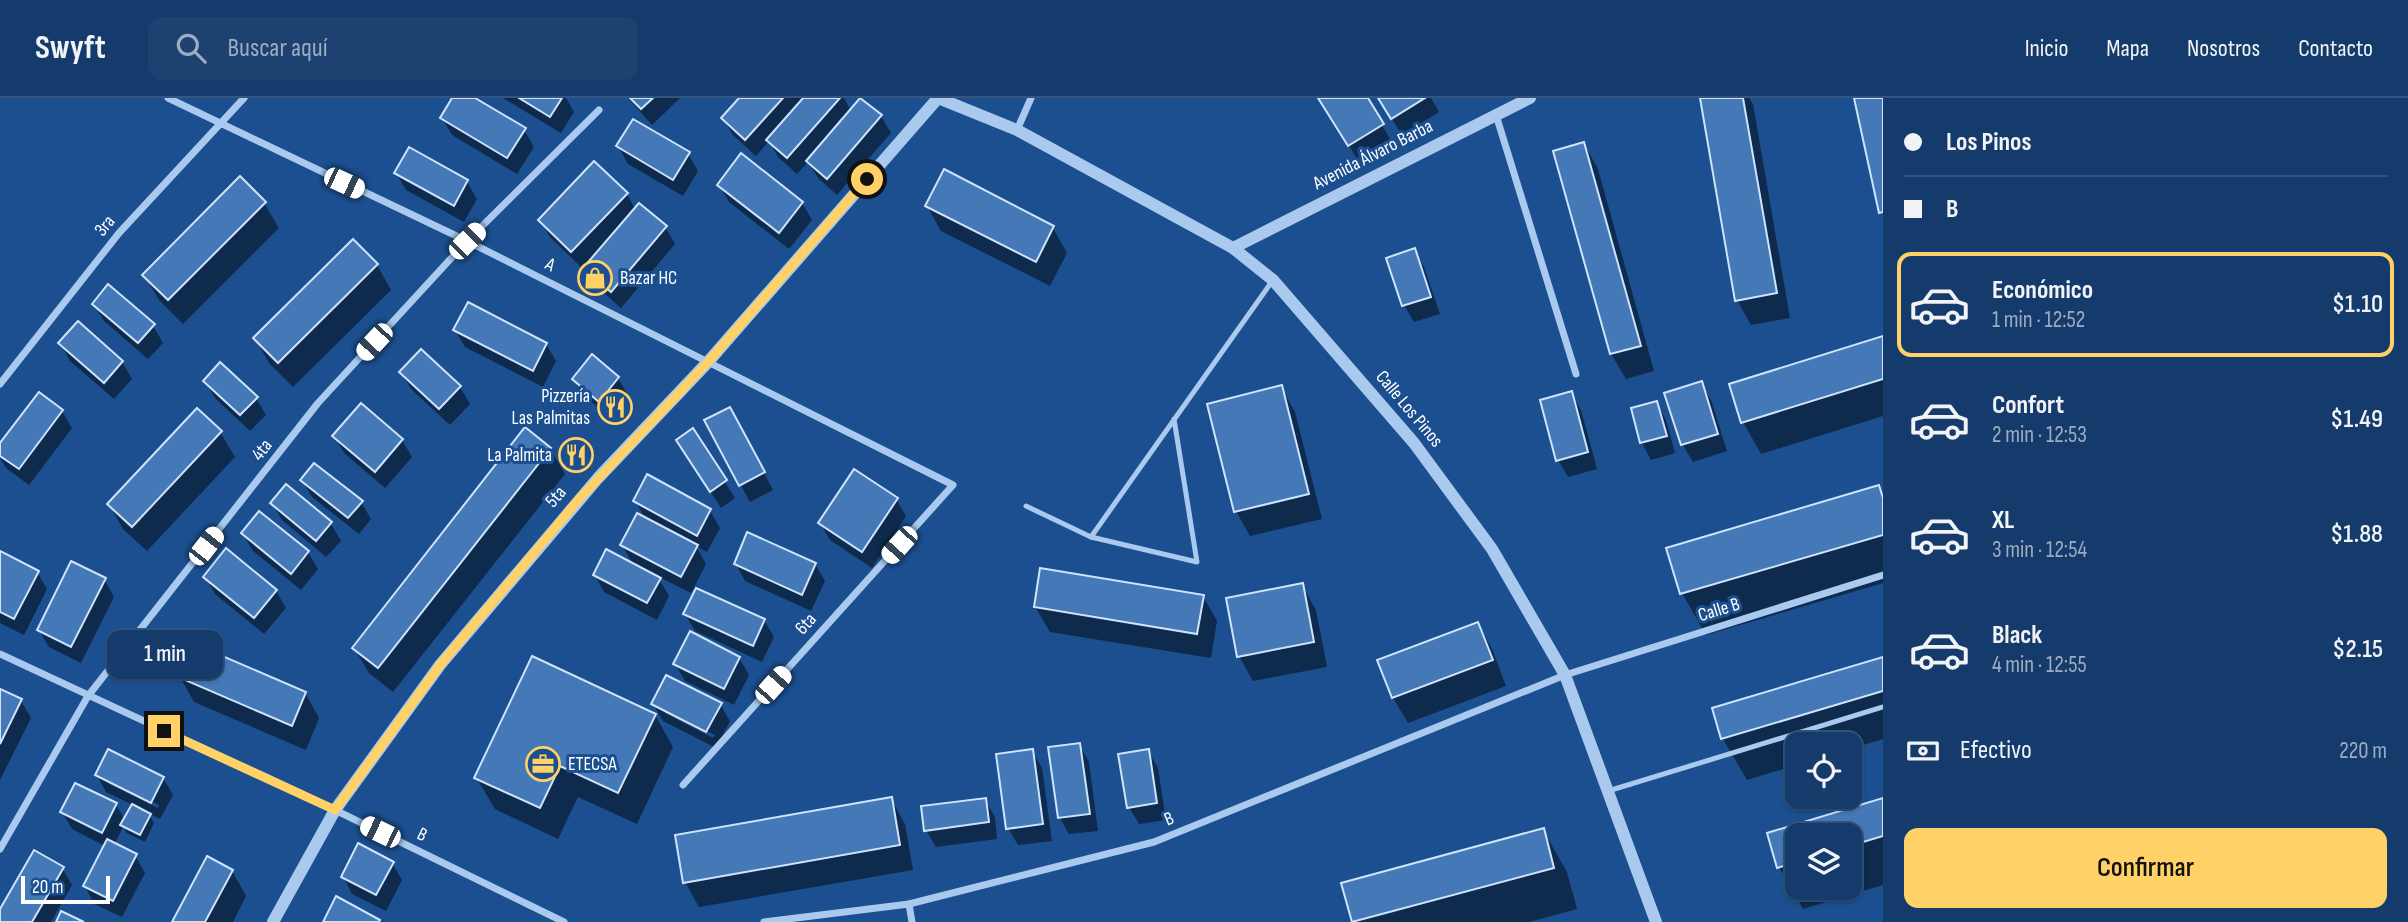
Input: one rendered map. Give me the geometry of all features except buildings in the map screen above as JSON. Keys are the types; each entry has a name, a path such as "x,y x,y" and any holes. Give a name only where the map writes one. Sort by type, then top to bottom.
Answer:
{"street":[{"name":"A","path":"168,98 467,241 953,485"},
{"name":"3ra","path":"0,384 119,233 244,98"},
{"name":"Calle Los Pinos","path":"938,98 1017,131 1233,248 1273,280 1414,443 1492,549 1565,675 1656,922"},
{"name":"5ta","path":"273,922 335,810 440,665 598,478 708,362 938,98"},
{"path":"1017,131 1031,98"},
{"name":"Avenida Álvaro Barba","path":"1233,248 1530,98"},
{"name":"4ta","path":"0,849 88,696 318,403 467,241 599,110"},
{"path":"1496,115 1576,374"},
{"name":"6ta","path":"683,785 953,485"},
{"name":"Calle B","path":"1565,675 1883,575"},
{"name":"B","path":"0,654 335,810 564,922"},
{"name":"B","path":"764,922 909,904 1154,842 1565,675"},
{"path":"909,904 912,922"}],"lane":[{"path":"1091,537 1273,280"},
{"path":"1026,506 1091,537 1197,562 1174,419"},
{"path":"1608,792 1883,707"}],"place":[{"name":"Bazar HC","path":"595,278"},
{"name":"Pizzería Las Palmitas","path":"615,407"},
{"name":"La Palmita","path":"576,455"},
{"name":"ETECSA","path":"543,764"}],"route":[{"path":"164,731 335,810 440,665 580,498 708,362 867,179"}]}
